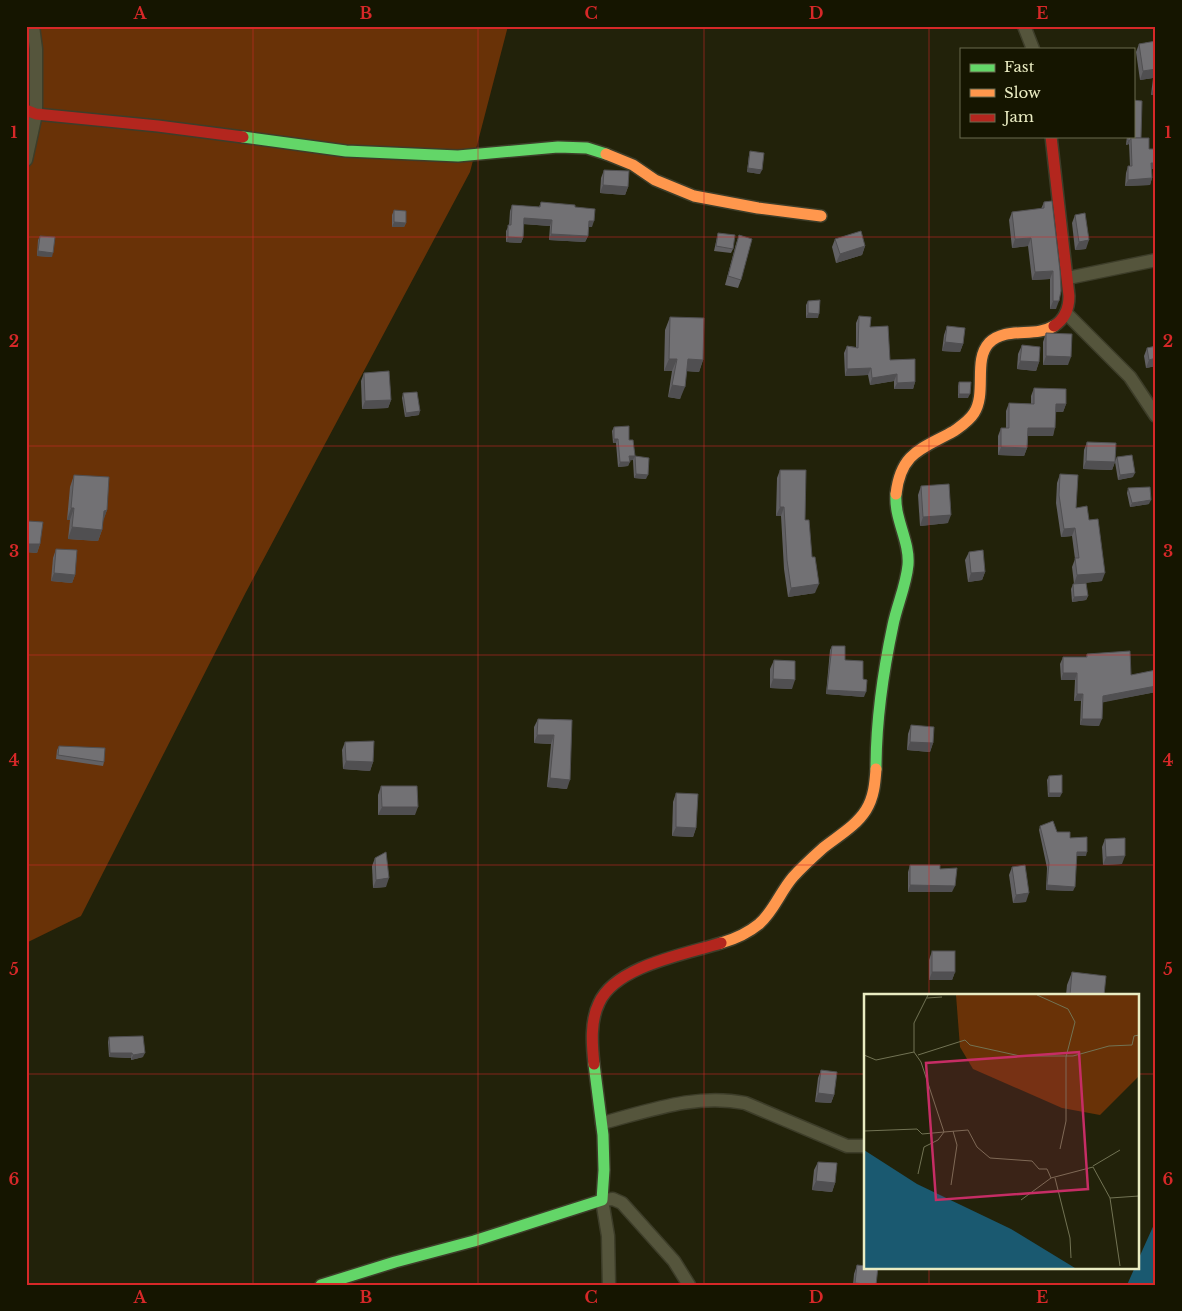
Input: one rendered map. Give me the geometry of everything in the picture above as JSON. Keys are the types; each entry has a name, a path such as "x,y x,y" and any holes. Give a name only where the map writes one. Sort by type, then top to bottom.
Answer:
{"street":[{"path":"26,160 36,49 33,26"},
{"path":"1024,26 1033,48"},
{"path":"31,112 158,126 346,151 458,156 558,147 587,148 618,158 655,180 694,196 758,208 820,216"},
{"path":"609,1285 608,1236 601,1192 604,1174 602,1123 592,1058 597,1008 605,992 618,981 639,970 679,955 728,942 750,930 772,912 790,882 813,856 859,819 871,802 875,780 876,738 893,622 902,596 908,562 905,536 896,511 897,482 904,464 923,447 965,423 975,412 981,392 982,358 988,343 1002,336 1038,332 1056,325 1066,313 1069,296 1068,278 1051,138"},
{"path":"1068,278 1156,260"},
{"path":"1066,313 1130,377 1156,416"},
{"path":"602,1123 684,1102 727,1099 745,1103 846,1146 864,1146"},
{"path":"321,1285 396,1262 474,1242 602,1200 613,1199 622,1203 674,1261 688,1285"}],"shaded area":[{"path":"26,26 508,26 470,172 246,592 81,916 26,943"}],"water":[{"path":"1156,1220 1156,1285 1127,1285 1135,1268 1140,1268 1140,1256"}],"building":[{"path":"1156,41 1156,69 1143,71 1139,44"},
{"path":"1156,71 1156,87 1154,86"},
{"path":"1134,100 1142,101 1141,138 1134,138"},
{"path":"1131,138 1149,138 1149,149 1156,149 1156,163 1151,163 1152,178 1128,180 1128,166 1132,166"},
{"path":"750,151 764,153 762,170 748,168"},
{"path":"604,170 629,171 628,187 603,185"},
{"path":"1052,201 1060,271 1061,291 1059,301 1053,301 1053,271 1035,272 1031,238 1015,239 1012,212 1044,208 1044,202"},
{"path":"541,202 595,209 594,221 589,221 588,236 551,234 552,220 524,218 523,238 508,237 512,205 540,207"},
{"path":"394,210 406,211 406,223 394,222"},
{"path":"1085,213 1089,240 1079,242 1075,215"},
{"path":"861,231 865,246 840,254 835,239"},
{"path":"718,233 735,235 733,249 716,246"},
{"path":"739,235 752,239 741,280 728,276"},
{"path":"40,236 55,237 53,253 38,251"},
{"path":"820,300 819,314 808,313 808,301"},
{"path":"859,316 871,317 870,327 888,326 890,360 915,359 915,382 897,383 897,374 872,378 871,368 847,369 847,346 858,348"},
{"path":"670,317 704,318 703,360 688,359 685,387 672,385 677,359 669,359"},
{"path":"947,326 965,328 963,344 945,342"},
{"path":"1046,333 1072,334 1071,357 1046,356"},
{"path":"1022,345 1040,347 1039,362 1020,361"},
{"path":"1156,346 1156,358 1149,360 1147,348"},
{"path":"389,371 391,400 365,401 364,373"},
{"path":"959,382 971,382 970,394 959,394"},
{"path":"1034,388 1066,389 1066,404 1056,404 1055,428 1028,428 1027,448 1001,447 1001,428 1009,428 1009,403 1034,404"},
{"path":"417,392 420,411 406,413 403,393"},
{"path":"629,426 629,440 633,440 635,456 629,456 630,462 620,462 618,439 614,439 614,427"},
{"path":"1087,442 1116,443 1115,462 1086,461"},
{"path":"1132,455 1135,473 1120,475 1117,457"},
{"path":"635,456 649,458 648,475 636,474"},
{"path":"780,470 806,470 805,520 809,520 812,557 815,557 819,584 791,588 787,560 784,507 780,507"},
{"path":"1060,474 1078,475 1076,508 1087,506 1089,520 1098,519 1105,573 1077,575 1075,558 1079,558 1075,528 1064,529 1059,495"},
{"path":"74,475 109,477 107,510 104,511 102,530 72,527 74,508 71,508"},
{"path":"949,484 951,515 923,517 921,486"},
{"path":"1150,487 1151,500 1132,503 1128,488"},
{"path":"28,521 43,522 40,544 26,544"},
{"path":"56,549 77,550 75,575 54,573"},
{"path":"983,550 985,572 971,573 969,552"},
{"path":"1086,583 1088,596 1074,597 1073,584"},
{"path":"832,646 845,646 845,660 863,661 863,679 867,680 866,692 827,690"},
{"path":"1130,651 1131,675 1156,670 1156,686 1103,696 1102,719 1082,719 1083,694 1077,694 1077,673 1063,673 1063,657 1087,657 1087,654"},
{"path":"774,660 795,661 795,680 773,679"},
{"path":"538,719 572,720 570,780 550,778 554,735 537,735"},
{"path":"911,725 934,727 933,743 910,742"},
{"path":"374,741 373,762 346,761 345,742"},
{"path":"59,746 105,748 104,762 58,755"},
{"path":"1062,775 1062,793 1049,793 1049,776"},
{"path":"381,786 417,786 418,807 382,807"},
{"path":"676,793 698,794 696,828 676,827"},
{"path":"1053,821 1057,832 1070,832 1070,838 1087,837 1087,852 1077,852 1075,887 1047,885 1049,863 1040,826"},
{"path":"1125,838 1125,856 1106,857 1105,839"},
{"path":"386,852 389,878 376,880 375,858"},
{"path":"910,865 940,865 940,869 957,868 955,886 910,885"},
{"path":"1025,865 1029,893 1016,895 1012,867"},
{"path":"932,951 955,951 955,972 932,972"},
{"path":"1072,972 1106,976 1104,994 1070,994"},
{"path":"143,1036 145,1053 133,1055 132,1053 110,1053 109,1037"},
{"path":"821,1070 837,1072 834,1095 818,1093"},
{"path":"818,1162 837,1163 835,1183 816,1181"},
{"path":"857,1265 864,1266 864,1268 878,1268 876,1285 855,1283"}],"traffic: fast":[{"path":"243,137 346,151 458,156 558,147 587,148 606,154"},
{"path":"876,769 877,733 883,679 893,625 908,565 907,547 897,512 896,494"},
{"path":"321,1285 395,1262 474,1241 602,1200 604,1170 603,1135 594,1064"}],"traffic: slow":[{"path":"606,154 633,165 655,180 694,196 758,208 821,216"},
{"path":"896,494 899,480 908,460 923,448 954,431 974,413 980,396 982,358 984,350 989,343 1004,335 1038,331 1054,326"},
{"path":"721,943 731,940 759,924 769,913 796,873 862,816 869,805 875,785 876,769"}],"traffic: jam":[{"path":"26,110 36,114 158,126 243,137"},
{"path":"1051,138 1069,296 1066,313 1054,326"},
{"path":"594,1064 592,1041 594,1017 599,1003 607,990 635,971 653,963 721,943"}]}
